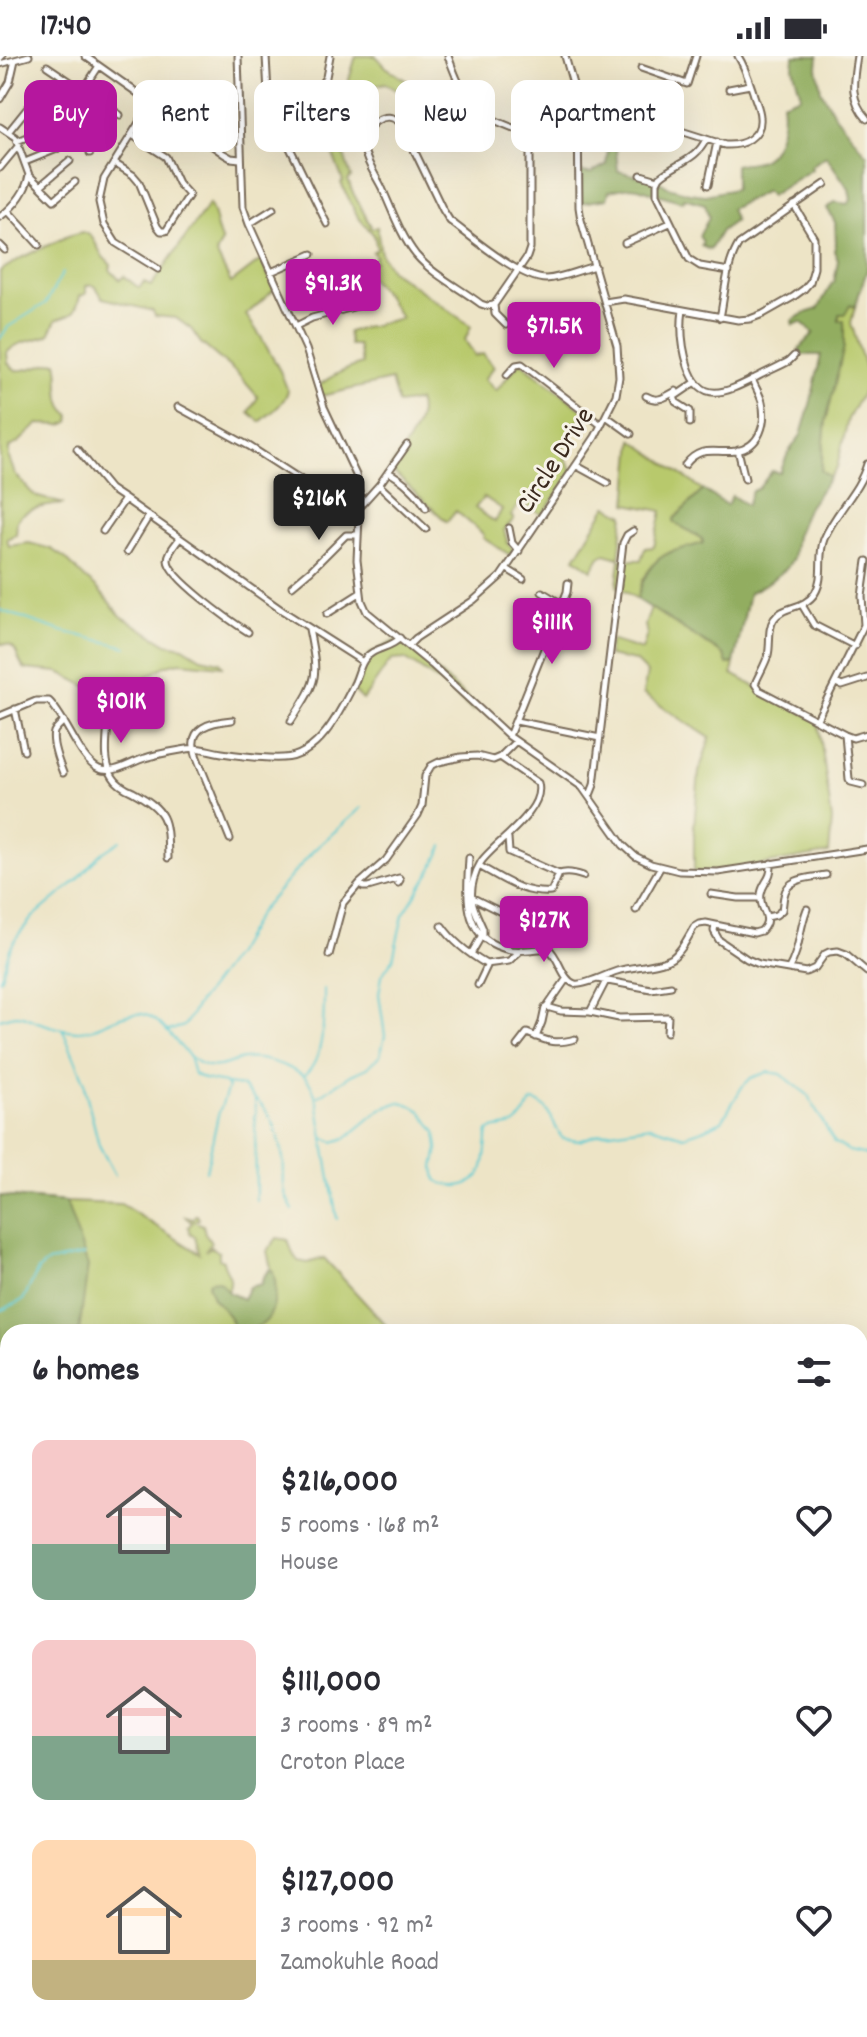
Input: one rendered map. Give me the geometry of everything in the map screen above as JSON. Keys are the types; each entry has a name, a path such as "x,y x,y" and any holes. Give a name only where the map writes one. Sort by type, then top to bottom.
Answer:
{"street":[{"path":"1,59 15,60 29,56"},
{"path":"85,56 133,90"},
{"path":"238,56 242,200 249,224 310,360 324,407 356,475 360,505 357,560 360,593 367,612 409,645 509,736 575,781 590,796 618,839 644,861 679,871 718,872 867,849"},
{"path":"266,56 272,111 327,224"},
{"path":"324,80 330,56"},
{"path":"448,56 465,94 474,106 511,126"},
{"name":"Circle Drive","path":"565,56 572,80"},
{"path":"641,68 687,84 696,56"},
{"path":"684,132 725,145 747,142 756,133 760,114 738,56"},
{"path":"855,58 853,91 857,106 867,119"},
{"path":"0,99 10,82 15,60"},
{"path":"47,66 68,80"},
{"path":"91,80 99,66"},
{"path":"729,89 750,85"},
{"path":"0,217 22,194 28,182 29,175 18,143 3,130 24,110"},
{"path":"494,305 481,304 430,267 413,250 364,151 370,125 383,117 399,121 447,217 518,270 546,279 595,266"},
{"path":"114,163 139,182 161,231 166,231 189,195 178,183 166,157 132,135 114,163 104,179 100,195 104,224 116,243 158,269"},
{"path":"706,139 697,154 658,180 657,194 689,259 700,266 729,271"},
{"path":"0,168 18,143 24,140"},
{"path":"708,185 717,142"},
{"path":"25,162 50,152"},
{"path":"221,152 240,159"},
{"path":"506,325 495,314 494,305 527,257 531,244 530,152"},
{"name":"Circle Drive","path":"409,645 474,600 507,569 577,466 616,395 619,368 615,335 579,207 578,152"},
{"path":"40,186 70,161"},
{"path":"29,175 54,200 75,182"},
{"path":"641,175 658,180"},
{"path":"720,318 733,254 739,244 825,184"},
{"path":"605,302 624,299 720,318 738,320 755,317 793,297 810,282 814,268 814,238 794,205"},
{"path":"249,224 273,209"},
{"path":"8,211 39,245"},
{"path":"625,243 670,223"},
{"path":"271,272 312,254"},
{"path":"296,326 312,318 361,305"},
{"path":"683,310 680,327 682,342 695,381 707,391 731,389 794,356"},
{"path":"507,375 516,365 522,364 601,425"},
{"path":"685,465 704,451 738,450 753,444 762,427 762,402 752,379"},
{"path":"646,396 660,400 695,381"},
{"path":"690,423 690,411 676,402 674,397 695,381"},
{"path":"178,407 249,446 359,517"},
{"path":"606,416 631,434"},
{"path":"360,505 379,485 407,445"},
{"path":"77,449 108,487 125,500 363,662"},
{"path":"738,450 745,479"},
{"path":"867,464 861,480 826,534 820,552 820,582 814,595 802,605 780,613 774,619 767,657 755,682 759,690 845,735 853,738 867,734"},
{"path":"577,466 608,483"},
{"path":"388,472 420,498 426,508"},
{"path":"379,485 426,529"},
{"path":"103,531 125,500"},
{"path":"127,552 149,516"},
{"path":"509,528 512,543 519,551"},
{"path":"590,796 594,785 623,543 633,531"},
{"path":"292,586 346,535 357,535"},
{"path":"180,538 168,555 171,570 183,583 248,632"},
{"path":"817,719 865,623 867,561"},
{"path":"507,569 523,579"},
{"path":"509,736 568,583"},
{"path":"542,592 562,604"},
{"path":"327,614 360,593"},
{"path":"802,605 814,625 855,646"},
{"path":"291,721 315,680 316,664 309,628"},
{"path":"0,716 46,700 53,704 91,763 100,770 110,771 160,754 193,747 288,758 299,755 325,731 344,703 363,662 373,651 393,645 400,638"},
{"path":"836,683 842,686 867,678"},
{"path":"15,709 24,751"},
{"path":"230,839 193,747 195,736 207,724 232,720"},
{"path":"63,773 57,758 54,734 64,721"},
{"path":"516,721 600,738"},
{"path":"108,722 110,771 119,783 157,807 165,822 168,858"},
{"path":"845,735 849,779 863,785"},
{"path":"329,955 343,903 386,860 420,811 425,776 431,766 461,757 477,756 494,760 516,741"},
{"path":"471,954 483,929 472,898 479,866 529,812 540,788 538,783 500,757"},
{"path":"508,837 509,852 559,874 569,872 583,876"},
{"path":"469,858 467,903 471,918 482,935 510,949 549,949 555,954 567,978 572,983 580,984 625,969 667,961 677,954 697,925 706,923 758,932 766,927 767,917 760,898 770,878 771,863"},
{"path":"479,866 532,892 551,892 559,874"},
{"path":"636,910 660,868"},
{"path":"767,917 782,910 784,892 790,884 826,875"},
{"path":"360,883 368,887 399,878 398,883"},
{"path":"711,894 760,898"},
{"path":"472,898 517,920 544,919"},
{"path":"789,968 797,955 801,925 807,909"},
{"path":"715,925 717,937 759,964 809,971 818,965 825,954 838,951 867,972"},
{"path":"442,926 449,936 488,964 509,961 521,950"},
{"path":"478,985 488,964"},
{"path":"536,1037 546,1007 567,978"},
{"path":"596,978 651,989 671,986"},
{"path":"590,1012 606,981"},
{"path":"546,1007 619,1018 668,1017 667,1032"},
{"path":"517,1046 527,1033 562,1043 575,1039"}],"green space":[{"path":"356,56 376,56 405,80 395,80 395,90 385,83 379,84 379,80 349,80"},
{"path":"794,56 818,56 821,91 835,115 867,155 867,270 855,307 850,305 845,314 839,314 839,321 844,321 844,347 826,421 821,470 830,477 806,511 796,536 793,558 787,568 749,593 734,663 727,664 724,655 637,599 645,577 658,560 671,552 703,543 702,539 674,522 674,519 703,490 727,505 732,496 747,505 752,491 758,489 772,471 780,473 788,453 801,435 821,355 802,355 799,349 814,333 801,322 793,325 792,321 818,309 834,283 838,260 834,251 835,222 827,208 835,202 847,204 851,200 849,189 826,156 811,166 812,169 770,196 766,191 730,209 735,221 721,231 710,250 701,246 703,242 699,236 709,218 705,204 684,198 683,202 630,187 609,191 607,199 579,203 579,172 591,173 606,165 608,152 616,152 618,171 658,181 668,187 705,195 735,189 735,165 767,156 779,135 782,103 801,96 793,67"},
{"path":"332,152 343,152 352,191 372,228 377,227 381,254 391,270 471,326 465,340 475,356 483,354 494,367 484,379 496,391 520,362 584,411 561,451 573,471 542,515 529,506 519,504 511,516 514,519 504,530 513,549 510,555 483,538 484,535 456,511 447,522 390,469 416,427 420,409 418,401 398,404 391,380 321,396 318,386 362,364 358,345 350,345 348,332 401,318 369,277 327,291 321,275 375,262 376,256 372,252 377,249 374,235 358,217 341,183 343,181","holes":["484,497 502,509 495,522 475,508"]},
{"path":"209,204 222,242 216,253 231,283 261,260 275,289 246,315 280,371 288,391 283,401 260,422 249,412 258,397 238,374 201,343 191,329 176,318 155,316 153,311 103,298 96,287 91,284 86,286 86,294 80,296 75,311 56,320 49,335 21,343 7,353 8,363 15,370 57,362 60,400 70,416 69,422 63,425 38,424 9,448 15,474 32,493 64,504 24,513 17,521 16,534 7,539 9,546 29,543 51,549 97,588 121,616 167,644 183,647 223,666 180,662 167,665 141,680 118,679 88,687 59,672 25,669 11,646 0,644 0,271 23,257 82,232 91,235 111,265 110,270 120,280 124,276 139,288 145,282 151,286"},
{"path":"850,305 855,307 851,323 867,374 867,384 848,419 837,467 830,477 821,471 826,421 843,321 839,321 839,314 845,314"},
{"path":"633,440 703,490 674,522 702,539 703,543 670,552 643,579 637,599 617,586 620,560 641,560 645,548 654,547 662,511 627,504"},
{"path":"607,506 624,515 619,558 605,554 592,570 575,558"},
{"path":"651,608 724,655 729,664 734,663 732,674 818,721 832,820 829,853 728,870 694,872 699,772 710,738 643,694 647,673 635,661 608,656 610,640 642,650"},
{"path":"400,638 477,707 473,711 441,683 405,659 392,660 363,700 352,689 370,654"},
{"path":"0,1196 121,1204 199,1253 195,1237 188,1227 192,1223 186,1217 193,1219 197,1215 199,1219 194,1221 203,1225 211,1242 205,1251 211,1247 219,1252 219,1259 223,1261 230,1278 228,1292 243,1299 249,1287 262,1284 263,1277 271,1268 267,1251 277,1238 288,1240 298,1261 308,1263 324,1258 385,1324 0,1324"},
{"path":"0,1196 66,1202 88,1266 80,1324 0,1324"},
{"path":"271,1268 275,1292 268,1318 263,1324 232,1324 213,1298 208,1284 219,1281 231,1294 243,1299 249,1287 262,1284 263,1277"}],"waterway":[{"path":"0,339 8,327 46,303 63,272"},
{"path":"0,610 61,631 127,647"},
{"path":"168,1031 184,1026 235,954 259,913 314,850 361,808"},
{"path":"0,980 10,949 33,917 77,880 99,855 120,841"},
{"path":"317,1097 367,1068 380,1056 385,1036 379,994 382,975 393,959 403,915 443,846"},
{"path":"305,1075 320,1047 324,989"},
{"path":"0,1019 18,1015 77,1031 134,1014 151,1017 186,1053 207,1066 250,1058 266,1060 302,1075 312,1087 323,1137 334,1142 346,1138 381,1109 399,1102 408,1104 421,1111 436,1132 436,1180 448,1185 461,1186 473,1181 482,1170 488,1131 515,1124 533,1101 548,1111 563,1139 579,1141 599,1134 650,1126 684,1136 722,1121 742,1087 751,1078 768,1072 781,1074 808,1095 834,1142 849,1151 867,1155"},
{"path":"63,1030 85,1083 99,1145 115,1175"},
{"path":"189,1056 194,1074 225,1083 228,1088 218,1115 206,1171"},
{"path":"227,1084 242,1086 255,1100 256,1200"},
{"path":"256,1100 267,1112 278,1135 284,1163 284,1188 293,1210"},
{"path":"323,1138 337,1219"},
{"path":"0,1311 23,1300 38,1270 48,1262 84,1255"}]}
